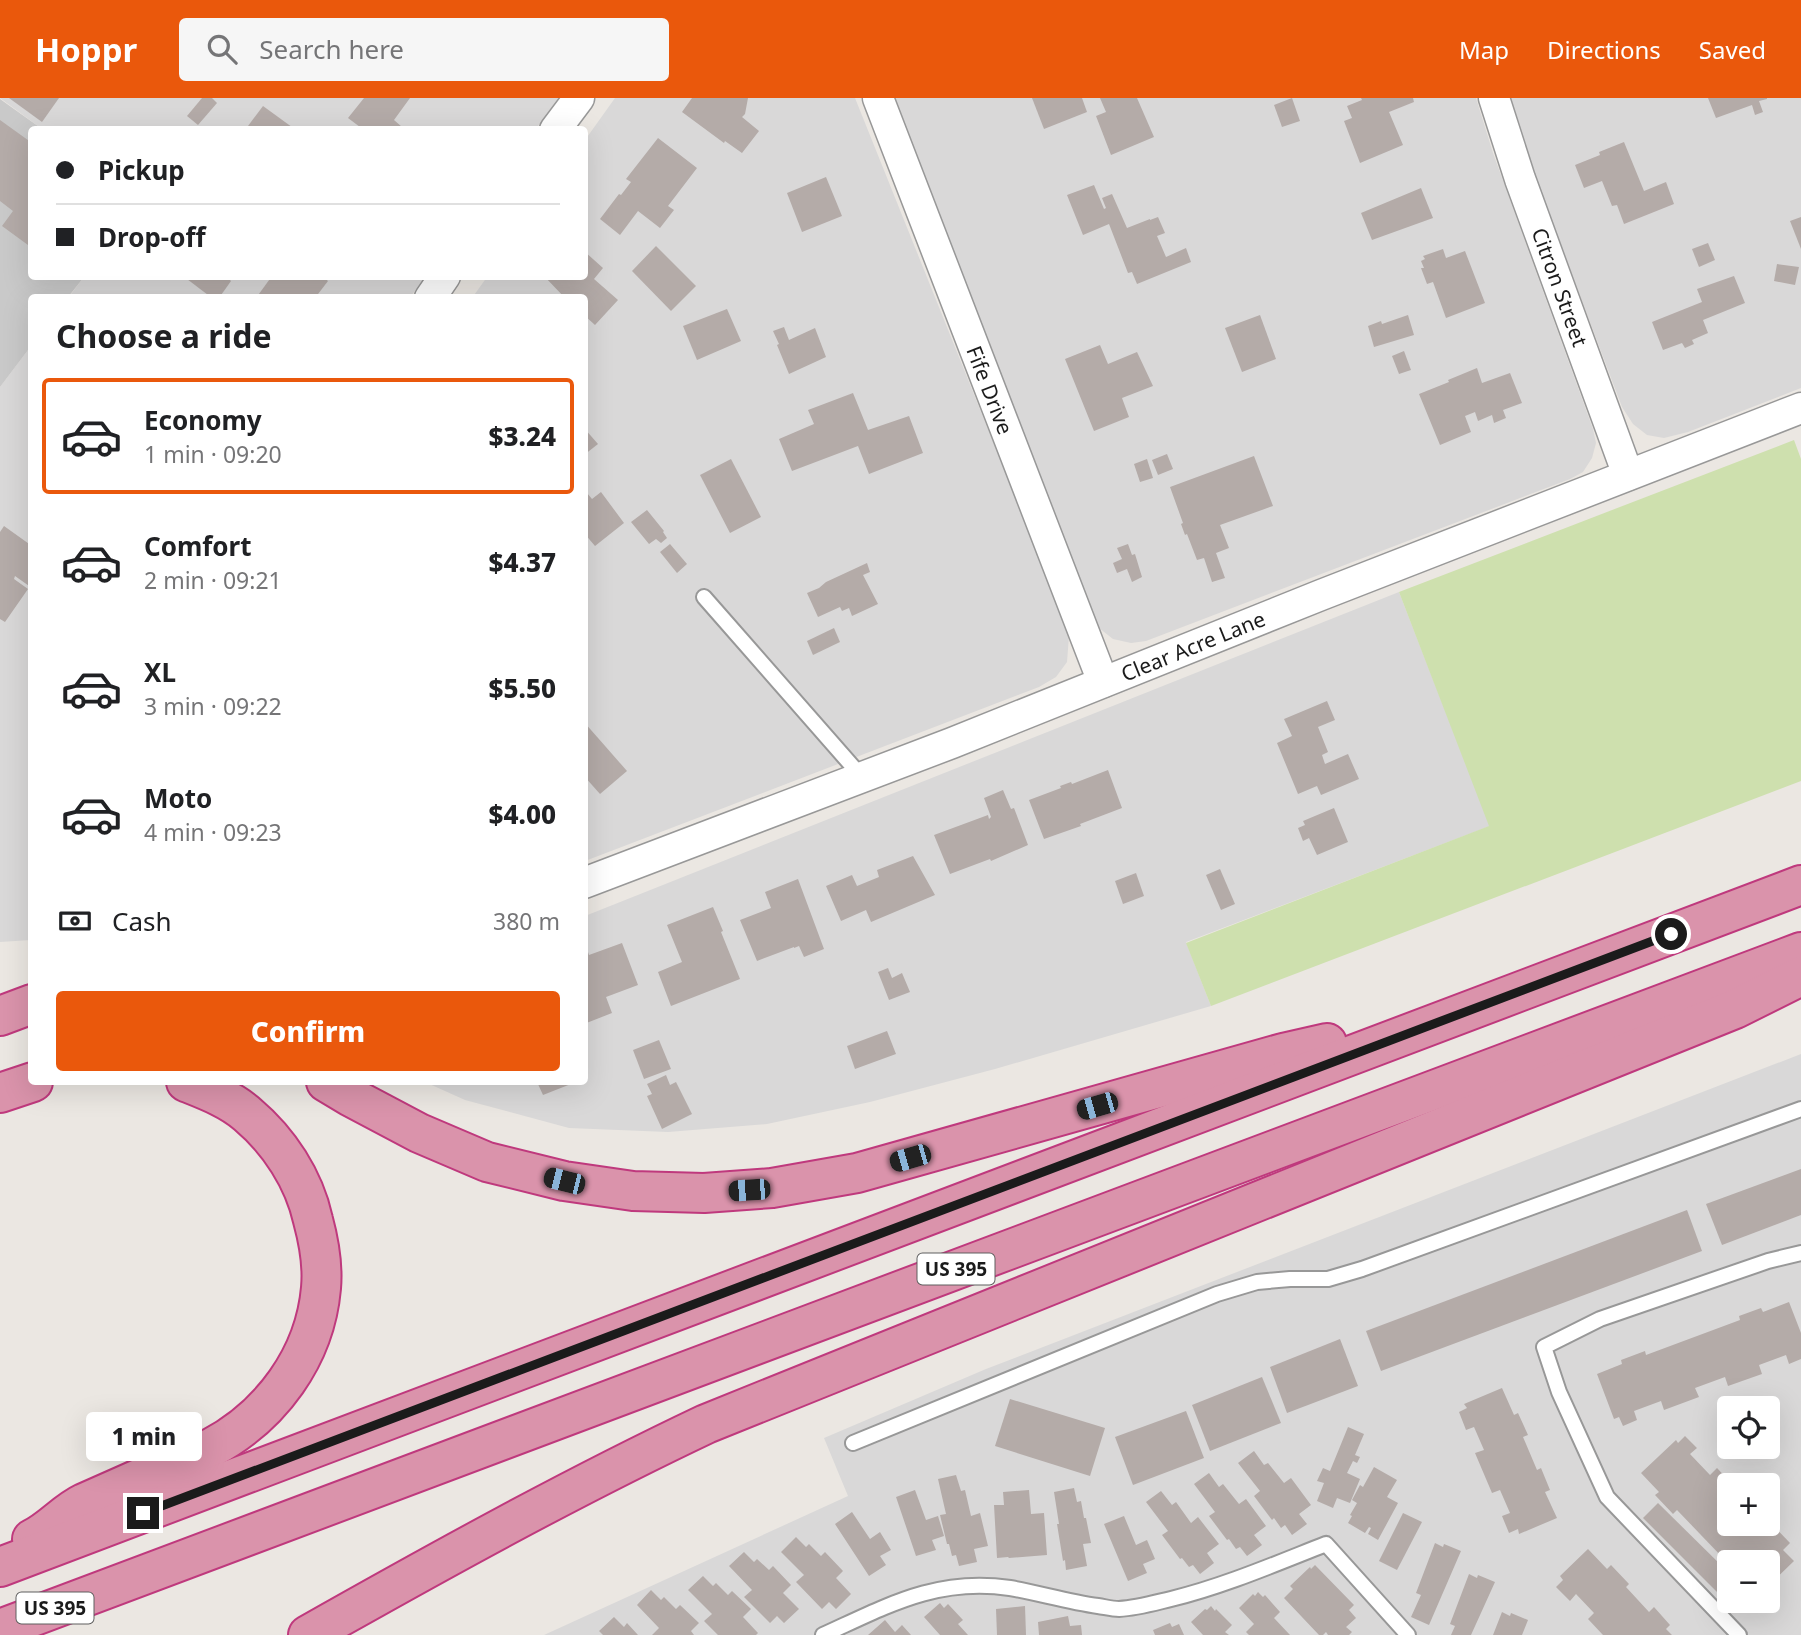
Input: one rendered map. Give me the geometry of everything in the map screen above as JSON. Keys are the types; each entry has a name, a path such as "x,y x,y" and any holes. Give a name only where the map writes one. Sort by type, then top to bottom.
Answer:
{"highway":[{"name":"US 395","path":"0,1567 85,1518 1469,1011 1801,885"},
{"name":"US 395","path":"0,1629 1801,952"},
{"path":"308,1635 622,1464 706,1424 1722,1015 1801,976"},
{"path":"0,1016 28,1006"},
{"path":"331,1085 419,1133 488,1162 564,1181 610,1188 704,1193 772,1188 857,1173 1283,1053 1469,1011"},
{"path":"0,1555 85,1518 244,1427 291,1377 304,1354 314,1326 321,1288 320,1246 310,1205 296,1173 276,1144 246,1113 212,1092 194,1085"},
{"path":"355,1635 436,1564"}],"street":[{"path":"558,126 579,98"},
{"name":"Fife Drive","path":"878,98 1103,682"},
{"name":"Citron Street","path":"1494,98 1520,179 1628,475"},
{"name":"Clear Acre Lane","path":"588,881 952,743 1321,595 1801,408"}],"lane":[{"path":"704,597 861,776"},
{"path":"853,1443 1217,1294 1257,1282 1328,1279 1362,1269 1801,1109"},
{"path":"1739,1635 1607,1497 1559,1392 1544,1347 1600,1319 1768,1261 1801,1253"},
{"path":"823,1635 911,1596 959,1586 983,1584 1118,1609 1148,1605 1197,1593 1326,1544 1408,1635"}],"shaded area":[{"path":"0,98 559,98 538,126 38,126"},
{"path":"615,98 855,98 1069,636 1067,662 1056,677 1039,687 588,860 588,294 475,294 485,280 588,280 588,136"},
{"path":"890,98 1476,98 1493,153 1593,429 1596,443 1592,458 1583,472 1570,479 1146,641 1131,643 1113,639 1099,628 1088,611"},
{"path":"1509,98 1801,98 1801,388 1688,432 1664,438 1647,435 1633,424 1622,407 1517,129"},
{"path":"0,99 38,126 28,126 28,280 82,280 70,294 28,294 28,350 0,387"},
{"path":"82,280 424,280 412,294 71,294"},
{"path":"28,350 28,940 0,942 0,387"},
{"path":"1399,592 1490,826 1186,942 1211,1006 995,1069 870,1102 767,1124 668,1132 569,1128 465,1100 432,1085 588,1085 588,915"},
{"path":"1801,1054 1801,1635 544,1635 848,1496 824,1438 986,1369"}],"green space":[{"path":"1794,440 1801,459 1801,781 1211,1006 1186,943 1489,826 1399,592"}],"building":[{"path":"9,98 59,98 42,122"},
{"path":"202,98 212,98 217,103 198,125 187,116"},
{"path":"364,98 410,98 394,120 401,126 359,126 348,118"},
{"path":"692,98 748,98 742,117 759,131 742,153 682,112"},
{"path":"1032,98 1082,98 1087,112 1044,129"},
{"path":"1100,98 1137,98 1154,137 1111,155 1096,116 1106,112"},
{"path":"1292,98 1300,121 1282,127 1274,105"},
{"path":"1361,98 1413,98 1414,102 1389,112 1403,145 1360,163 1344,121 1352,118 1347,106 1362,100"},
{"path":"1708,98 1767,99 1759,101 1763,112 1755,115 1752,105 1716,118"},
{"path":"263,106 290,126 248,126"},
{"path":"0,120 28,140 28,245 2,226 13,211 0,201"},
{"path":"658,138 697,168 668,206 674,210 660,228 638,211 620,235 600,219 631,182 626,179"},
{"path":"1624,142 1644,191 1666,182 1674,204 1624,224 1617,205 1612,206 1602,181 1584,188 1575,165"},
{"path":"826,177 842,216 802,232 787,193"},
{"path":"1094,185 1104,209 1106,208 1102,198 1112,194 1127,228 1158,217 1165,233 1157,236 1166,257 1186,248 1191,262 1137,284 1132,272 1128,273 1109,224 1083,235 1067,195"},
{"path":"1421,188 1433,218 1372,240 1361,213"},
{"path":"1801,217 1801,249 1790,221"},
{"path":"1708,243 1715,260 1699,267 1692,249"},
{"path":"656,246 696,286 671,311 632,271"},
{"path":"1443,249 1446,258 1465,251 1485,303 1446,318 1433,282 1427,284 1421,268 1424,268 1421,261 1425,259 1423,256"},
{"path":"588,255 603,268 594,279 618,300 595,325 588,319 588,294 561,294 548,280 588,280"},
{"path":"1777,264 1799,267 1795,285 1774,281"},
{"path":"1734,276 1745,303 1703,320 1708,333 1692,340 1694,344 1685,348 1682,343 1663,350 1652,322 1702,302 1697,289"},
{"path":"188,280 231,281 222,294 207,294"},
{"path":"269,280 328,281 318,294 259,294"},
{"path":"727,309 741,341 697,360 683,326"},
{"path":"1260,315 1276,359 1242,372 1225,328"},
{"path":"1408,315 1414,335 1374,347 1368,326"},
{"path":"784,327 789,340 815,328 826,357 789,374 773,331"},
{"path":"1100,345 1108,364 1137,352 1153,386 1122,398 1129,417 1094,431 1065,359"},
{"path":"1404,351 1411,370 1399,374 1392,356"},
{"path":"1477,368 1482,383 1510,373 1522,403 1503,410 1506,418 1494,423 1492,415 1478,421 1475,412 1465,416 1471,432 1440,445 1419,394"},
{"path":"853,393 868,430 909,416 923,453 869,474 858,446 792,471 779,439 814,424 808,410"},
{"path":"588,433 598,444 588,452"},
{"path":"1167,454 1173,469 1158,475 1152,460"},
{"path":"1254,456 1273,506 1220,525 1229,548 1216,553 1225,578 1212,582 1204,558 1197,560 1187,534 1185,535 1170,487"},
{"path":"731,459 761,517 730,533 700,475"},
{"path":"1147,459 1153,478 1140,482 1134,464"},
{"path":"601,492 624,523 595,546 588,538 588,494 592,499"},
{"path":"647,510 667,538 661,543 656,539 649,544 631,522"},
{"path":"4,526 28,543 28,585 15,576 14,579 28,589 5,622 0,619 0,532"},
{"path":"670,544 687,564 677,573 660,552"},
{"path":"1128,544 1132,555 1135,554 1142,577 1132,582 1127,569 1117,573 1113,563 1122,559 1117,548"},
{"path":"867,563 870,572 863,575 878,604 852,616 849,608 842,611 840,607 818,617 807,593"},
{"path":"834,628 840,642 813,655 807,641"},
{"path":"1327,701 1335,720 1318,727 1328,752 1322,755 1325,764 1348,754 1359,779 1321,795 1317,786 1298,794 1277,743 1292,736 1284,719"},
{"path":"588,727 627,771 600,794 588,780"},
{"path":"1108,770 1122,808 1044,839 1029,800"},
{"path":"1003,790 1011,809 1014,808 1028,845 991,861 990,859 950,874 934,835 988,815 989,819 991,817 984,798"},
{"path":"1334,808 1348,842 1317,855 1309,838 1303,841 1298,828 1305,825 1303,821"},
{"path":"913,856 935,895 871,922 866,910 841,921 826,886 852,875 857,886 879,877 877,870"},
{"path":"1220,869 1235,904 1221,910 1206,875"},
{"path":"1136,873 1144,896 1123,904 1115,881"},
{"path":"798,879 824,949 804,957 799,946 757,961 740,920 771,908 765,892"},
{"path":"713,907 740,979 671,1006 658,972 682,962 667,925"},
{"path":"622,943 638,985 606,997 612,1013 588,1022 588,952 589,955"},
{"path":"888,968 892,978 902,973 910,992 889,1000 878,972"},
{"path":"887,1031 896,1054 855,1069 847,1046"},
{"path":"659,1040 671,1069 644,1079 633,1050"},
{"path":"666,1075 670,1085 676,1082 692,1114 662,1129 647,1096 652,1094 647,1084"},
{"path":"538,1085 568,1085 543,1095"},
{"path":"1801,1169 1801,1215 1722,1245 1706,1204"},
{"path":"1687,1210 1702,1251 1381,1371 1366,1331"},
{"path":"1789,1302 1801,1333 1801,1359 1789,1364 1786,1355 1759,1365 1762,1374 1728,1386 1725,1377 1695,1388 1699,1397 1664,1410 1661,1401 1634,1411 1637,1420 1623,1426 1619,1417 1614,1419 1597,1374 1622,1364 1621,1360 1645,1351 1646,1355 1740,1320 1739,1316 1761,1308 1763,1312"},
{"path":"1340,1339 1358,1386 1287,1413 1270,1367"},
{"path":"1262,1377 1281,1423 1210,1451 1192,1405"},
{"path":"1502,1388 1514,1415 1518,1413 1528,1435 1523,1437 1537,1470 1541,1468 1550,1490 1545,1492 1557,1518 1519,1534 1518,1529 1509,1533 1502,1516 1510,1513 1500,1490 1492,1493 1475,1453 1484,1450 1474,1427 1466,1430 1459,1412 1467,1408 1464,1404"},
{"path":"1010,1399 1105,1428 1090,1476 995,1446"},
{"path":"1186,1411 1204,1458 1133,1485 1115,1437"},
{"path":"1348,1427 1364,1434 1355,1455 1360,1457 1357,1463 1353,1461 1347,1473 1360,1479 1350,1503 1337,1498 1333,1508 1317,1501 1324,1483 1317,1481 1323,1468 1330,1471"},
{"path":"1685,1436 1697,1448 1690,1454 1710,1475 1717,1468 1722,1473 1717,1473 1717,1536 1780,1536 1780,1533 1790,1543 1783,1550 1794,1561 1780,1574 1780,1550 1717,1552 1677,1510 1673,1514 1655,1495 1659,1492 1641,1473 1676,1440 1678,1443"},
{"path":"1254,1451 1264,1465 1268,1463 1284,1483 1291,1478 1311,1505 1299,1514 1307,1524 1292,1535 1285,1525 1281,1528 1274,1518 1272,1520 1254,1496 1260,1491 1238,1463"},
{"path":"1374,1467 1397,1480 1387,1497 1398,1503 1378,1540 1368,1534 1371,1528 1365,1533 1348,1523 1357,1503 1352,1500"},
{"path":"1209,1473 1219,1487 1223,1484 1239,1504 1246,1499 1266,1526 1254,1535 1262,1545 1247,1556 1240,1547 1236,1549 1229,1539 1227,1540 1209,1516 1215,1512 1194,1484"},
{"path":"956,1475 961,1491 965,1490 971,1516 980,1513 988,1546 974,1549 977,1562 959,1566 956,1555 952,1556 947,1544 940,1515 946,1514 938,1479"},
{"path":"1074,1488 1077,1502 1081,1501 1091,1543 1083,1544 1087,1566 1066,1570 1054,1492"},
{"path":"915,1490 926,1520 938,1516 944,1536 932,1540 936,1550 916,1556 896,1497"},
{"path":"1029,1490 1031,1514 1044,1513 1047,1555 997,1558 994,1505 1004,1505 1003,1492"},
{"path":"1161,1491 1172,1505 1176,1502 1191,1523 1198,1517 1219,1544 1207,1553 1214,1563 1200,1574 1193,1565 1189,1567 1180,1559 1162,1535 1168,1531 1146,1502"},
{"path":"1658,1503 1717,1561 1717,1592 1643,1518"},
{"path":"852,1512 870,1539 880,1532 891,1550 880,1556 886,1565 869,1576 835,1524"},
{"path":"1403,1513 1422,1522 1397,1570 1379,1561"},
{"path":"1124,1516 1136,1545 1147,1540 1155,1559 1143,1564 1147,1573 1128,1581 1104,1524"},
{"path":"796,1537 806,1547 809,1544 821,1556 825,1552 843,1571 836,1578 851,1594 836,1609 829,1602 822,1609 796,1582 804,1575 781,1552"},
{"path":"1435,1543 1461,1551 1429,1625 1411,1617 1421,1595 1416,1593"},
{"path":"1588,1549 1607,1569 1611,1565 1629,1584 1626,1587 1649,1612 1654,1607 1670,1625 1666,1629 1672,1635 1603,1635 1588,1619 1594,1613 1576,1594 1570,1601 1556,1587 1563,1580 1560,1576"},
{"path":"744,1552 754,1562 757,1559 769,1570 773,1566 791,1585 783,1593 799,1609 784,1623 777,1616 770,1623 744,1597 752,1590 729,1566"},
{"path":"1315,1565 1354,1605 1349,1610 1356,1618 1346,1627 1352,1632 1349,1635 1328,1635 1326,1632 1319,1635 1284,1598 1293,1589 1290,1586"},
{"path":"1469,1574 1495,1582 1471,1635 1451,1635 1455,1626 1450,1624"},
{"path":"703,1576 713,1586 716,1583 728,1595 732,1591 751,1609 743,1617 758,1633 756,1635 718,1635 704,1621 712,1614 688,1590"},
{"path":"651,1590 661,1600 664,1597 676,1609 680,1605 699,1623 691,1631 694,1635 652,1635 659,1628 637,1605"},
{"path":"1258,1592 1263,1597 1265,1595 1280,1612 1274,1618 1290,1635 1249,1635 1246,1632 1254,1624 1239,1608"},
{"path":"940,1603 944,1608 948,1604 963,1620 958,1624 968,1635 940,1635 924,1617"},
{"path":"1025,1606 1026,1635 997,1635 996,1609"},
{"path":"1211,1606 1232,1625 1225,1632 1229,1635 1203,1635 1191,1622"},
{"path":"1502,1612 1528,1620 1522,1635 1493,1635"},
{"path":"1068,1616 1070,1626 1081,1625 1082,1635 1039,1635 1038,1622"},
{"path":"614,1617 624,1627 627,1623 638,1635 603,1635 599,1631"},
{"path":"885,1620 895,1632 902,1625 911,1635 868,1635"},
{"path":"1170,1623 1172,1627 1179,1624 1184,1635 1155,1635 1153,1630"}],"route":[{"path":"143,1513 1671,934"}]}
